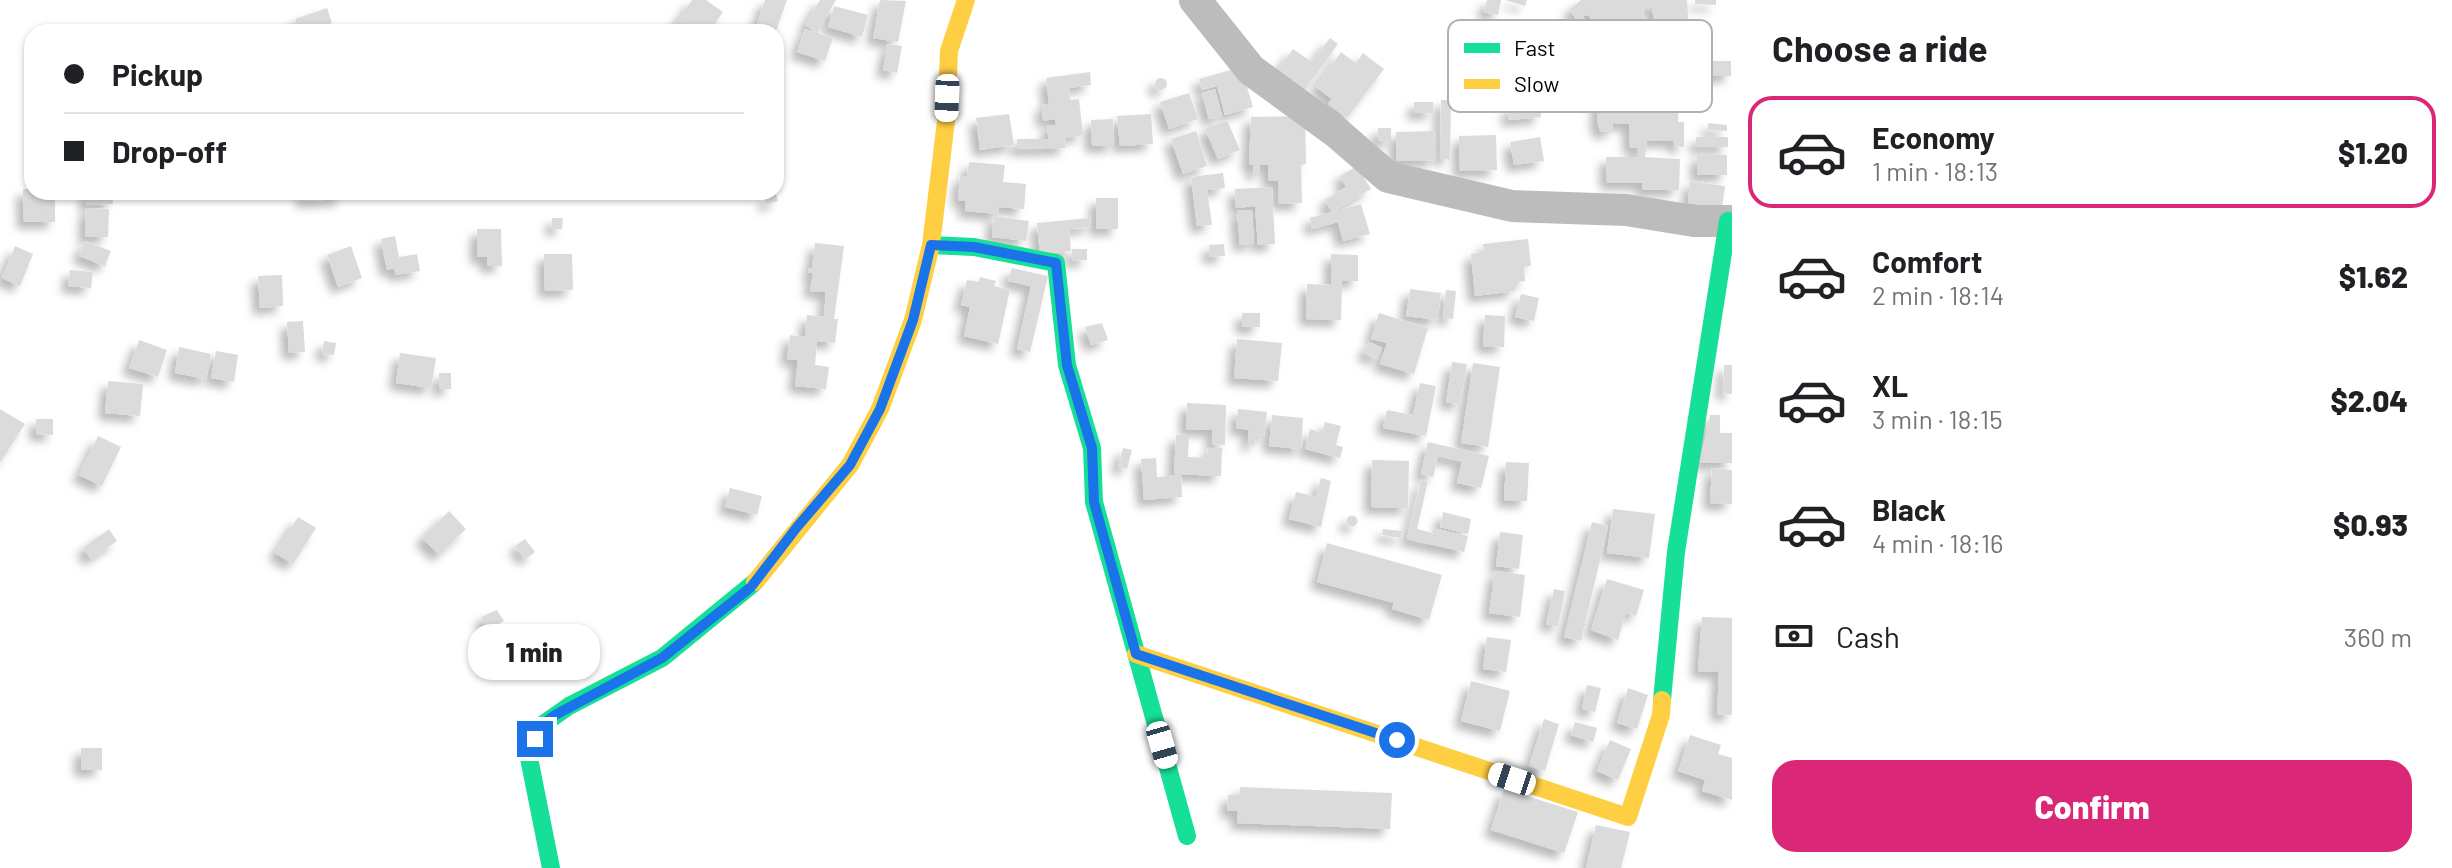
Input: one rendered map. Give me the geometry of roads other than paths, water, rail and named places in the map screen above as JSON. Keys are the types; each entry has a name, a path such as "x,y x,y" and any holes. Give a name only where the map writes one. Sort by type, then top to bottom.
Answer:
{"street":[{"path":"551,868 529,758 542,725 569,706 662,658 751,587 850,465 880,409 907,335 931,245 946,121 949,51 966,0"},
{"path":"1136,654 1628,817 1661,715 1676,552 1730,221 1694,221 1626,210 1512,206 1388,177 1336,132 1251,70 1195,0"},
{"path":"931,245 974,247 1056,263 1067,365 1092,448 1094,502 1187,836"}]}
